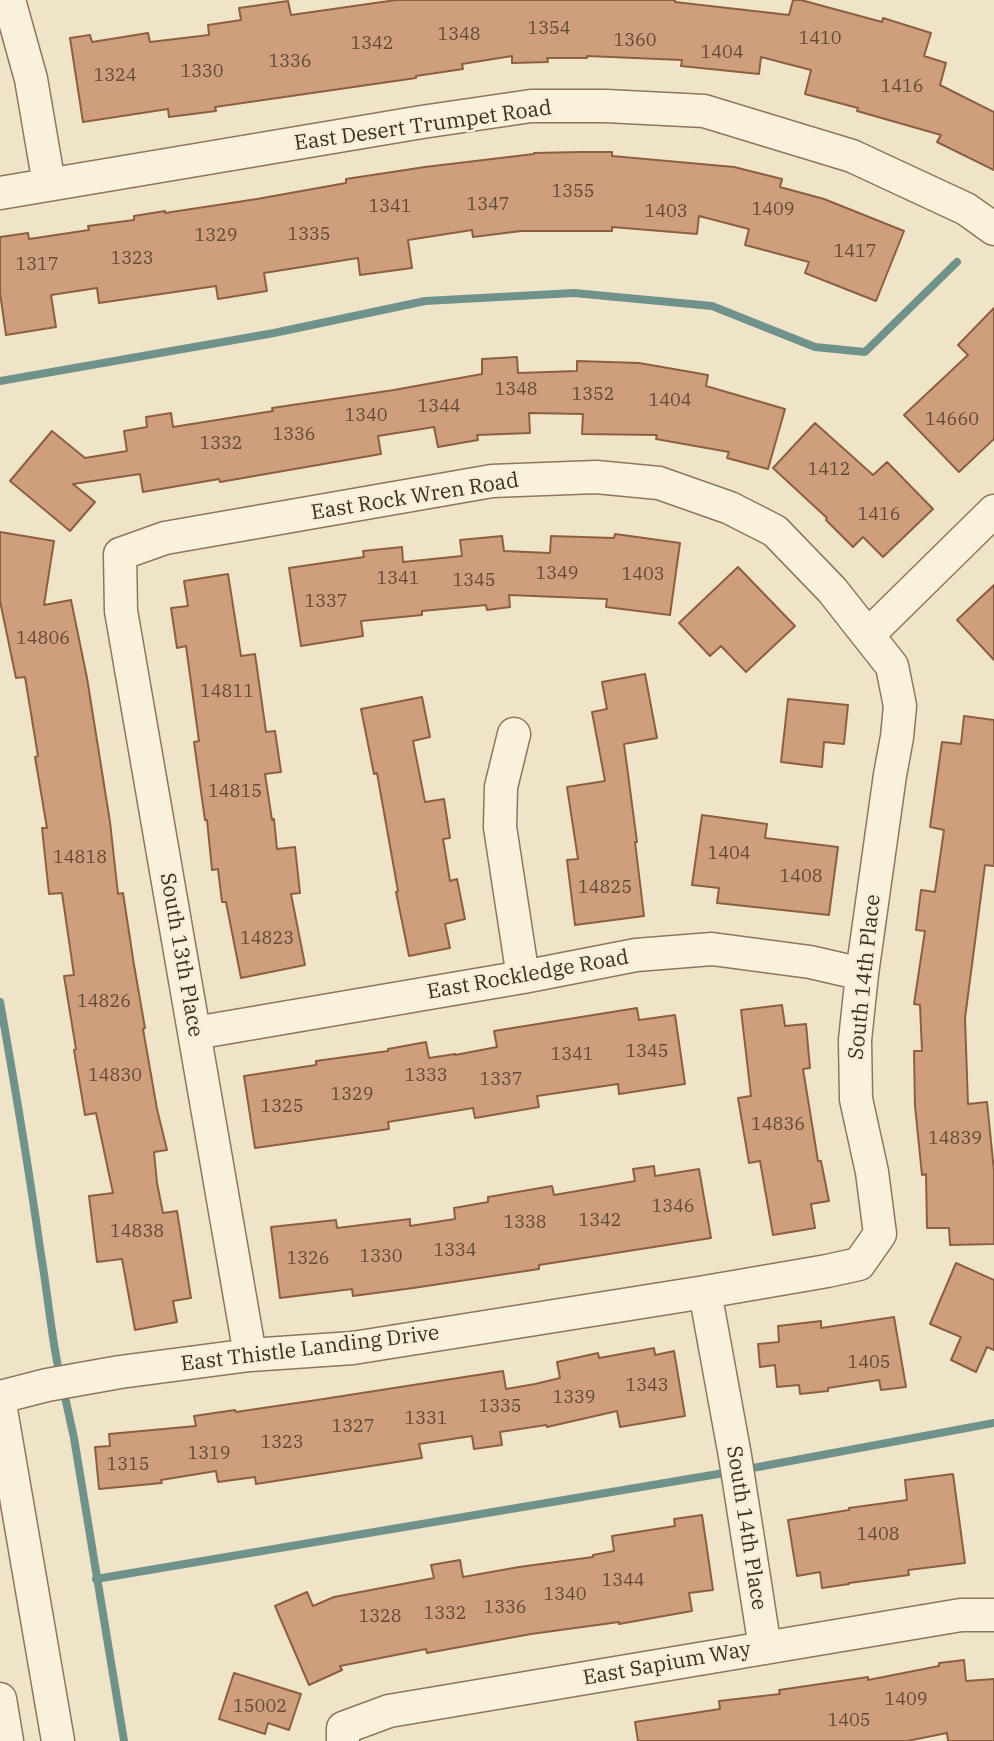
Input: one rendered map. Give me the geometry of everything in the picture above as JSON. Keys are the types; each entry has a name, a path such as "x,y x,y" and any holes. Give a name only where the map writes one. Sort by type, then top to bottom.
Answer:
{"street":[{"path":"9,0 31,79 50,184"},
{"name":"East Desert Trumpet Road","path":"0,193 531,106 606,106 704,111 852,156 966,209 994,229"},
{"name":"East Rock Wren Road","path":"120,554 165,538 492,481 596,477 659,483 730,508 775,531 832,590 868,635"},
{"path":"868,635 994,512"},
{"name":"South 13th Place","path":"120,554 121,611 250,1356"},
{"name":"South 14th Place","path":"765,1648 737,1468 705,1292 859,1264 880,1234 872,1172 856,1099 855,1040 900,706 892,666 868,635"},
{"path":"514,734 501,787 500,827 523,977"},
{"name":"East Rockledge Road","path":"195,1033 636,955 712,949 810,961 862,974"},
{"name":"East Thistle Landing Drive","path":"0,1397 47,1385 120,1372 250,1356 353,1348 705,1292"},
{"path":"0,1404 58,1741"},
{"name":"East Sapium Way","path":"343,1735 388,1712 961,1615 994,1615"},
{"path":"0,1699 7,1741"}],"building":[{"path":"396,0 675,0 789,15 793,0 801,0 882,22 883,18 931,33 924,56 946,63 940,85 994,112 994,170 937,142 941,135 805,94 811,70 761,57 759,74 681,66 682,60 587,56 547,58 548,62 512,63 512,56 462,64 463,69 416,78 215,107 216,111 169,117 168,109 83,122 70,38 90,35 92,42 148,33 150,42 209,35 208,25 241,20 239,8 288,1 291,15"},
{"path":"612,152 612,156 734,167 782,179 780,187 824,199 904,231 876,301 805,273 809,262 745,245 749,229 699,216 697,234 612,227 612,231 521,231 473,237 472,230 408,240 412,268 360,275 358,258 264,273 267,291 218,299 216,286 99,303 97,288 51,295 56,327 6,335 0,293 0,237 28,233 29,239 89,230 88,226 134,220 134,216 257,199 346,183 346,179 425,167 534,153"},
{"path":"994,308 994,439 959,472 904,415 968,355 958,345"},
{"path":"517,357 518,373 577,371 577,361 639,363 708,375 706,386 785,409 768,469 727,458 729,452 656,439 657,435 582,434 583,414 529,413 530,433 477,435 478,440 438,447 434,427 378,436 381,454 220,482 219,479 143,492 140,474 73,484 95,502 70,531 10,481 52,431 85,458 127,451 124,431 147,427 146,417 171,413 173,427 273,411 272,408 482,374 482,359"},
{"path":"815,423 873,475 887,462 933,509 883,557 863,537 853,547 827,518 773,468"},
{"path":"0,532 54,541 44,605 71,600 87,678 110,822 118,894 123,893 145,1028 143,1029 167,1150 154,1152 157,1183 163,1213 177,1211 191,1298 173,1301 177,1322 135,1330 122,1259 97,1262 89,1196 113,1193 96,1113 85,1115 64,976 74,975 62,893 49,894 42,828 47,828 25,677 16,678 0,601"},
{"path":"615,534 680,543 670,615 606,607 607,599 509,595 510,607 487,610 486,605 422,611 422,615 361,621 363,636 301,646 289,568 364,557 363,551 402,547 403,562 462,556 460,540 502,536 504,551 550,553 551,536 614,538"},
{"path":"738,567 795,626 746,672 721,646 710,656 679,623"},
{"path":"228,574 241,656 255,654 266,732 275,731 281,772 265,774 277,849 295,847 300,893 291,894 305,965 241,978 226,902 222,902 218,869 212,870 194,742 199,741 186,646 177,648 171,608 188,606 184,581"},
{"path":"994,585 994,660 957,620"},
{"path":"645,674 657,738 624,744 644,916 575,925 567,860 578,859 567,787 605,781 592,712 607,709 602,682"},
{"path":"422,697 430,737 413,741 425,802 444,799 450,838 443,839 450,881 457,879 465,919 445,924 450,948 409,956 377,773 374,774 361,709"},
{"path":"788,699 848,705 844,744 824,742 822,767 781,762"},
{"path":"964,716 994,720 994,866 985,865 965,1018 968,1104 987,1102 994,1171 994,1244 950,1245 949,1228 927,1228 926,1174 922,1175 915,1106 914,1051 922,1051 920,1005 914,1004 925,931 916,930 921,890 935,892 944,830 930,827 942,742 961,744"},
{"path":"702,815 767,824 765,838 838,847 829,915 717,903 719,888 692,885"},
{"path":"782,1005 785,1026 806,1024 810,1068 803,1069 818,1161 821,1161 829,1201 811,1204 815,1228 773,1235 760,1161 749,1163 738,1098 751,1096 741,1010"},
{"path":"637,1008 639,1020 675,1015 685,1084 619,1094 618,1084 537,1096 539,1107 475,1118 473,1108 388,1122 389,1129 255,1148 244,1076 316,1065 316,1061 388,1051 426,1042 429,1058 455,1055 497,1047 494,1031"},
{"path":"654,1166 655,1176 699,1169 711,1238 539,1265 539,1269 413,1288 353,1296 352,1289 280,1298 271,1227 336,1220 337,1228 410,1219 410,1226 455,1219 454,1208 488,1202 488,1197 552,1186 554,1195 635,1181 633,1169"},
{"path":"956,1263 994,1280 994,1350 987,1347 976,1372 951,1360 961,1337 930,1324"},
{"path":"894,1317 906,1387 881,1390 879,1380 800,1394 799,1385 777,1387 775,1365 760,1367 758,1344 779,1342 778,1326 821,1321 821,1328"},
{"path":"654,1348 655,1355 674,1351 685,1416 620,1427 617,1411 547,1427 500,1432 502,1445 474,1449 472,1436 419,1444 422,1458 256,1484 255,1477 218,1482 216,1471 161,1480 162,1483 99,1489 95,1447 110,1446 109,1434 196,1426 194,1416 503,1371 506,1389 560,1378 557,1362 598,1353 599,1358"},
{"path":"953,1474 965,1563 908,1570 909,1575 822,1588 820,1572 797,1576 788,1520 907,1500 905,1480"},
{"path":"702,1515 713,1590 689,1593 692,1611 619,1624 531,1634 427,1653 426,1649 340,1666 342,1670 309,1685 275,1606 307,1592 313,1606 334,1597 434,1578 431,1565 460,1560 463,1577 593,1557 614,1551 612,1536 675,1526 674,1519"},
{"path":"964,1660 966,1681 994,1679 994,1741 948,1741 947,1733 907,1741 638,1741 635,1722 720,1709 719,1701 780,1694 779,1690 868,1677 868,1680 939,1666 939,1663"},
{"path":"234,1673 301,1694 289,1730 268,1723 265,1734 219,1719"}],"waterway":[{"path":"0,381 274,333 425,301 574,293 712,306 815,347 865,352 957,262"},
{"path":"0,1002 60,1376"},
{"path":"63,1388 74,1438 124,1741"},
{"path":"742,1470 994,1423"},
{"path":"96,1579 730,1472"}]}
